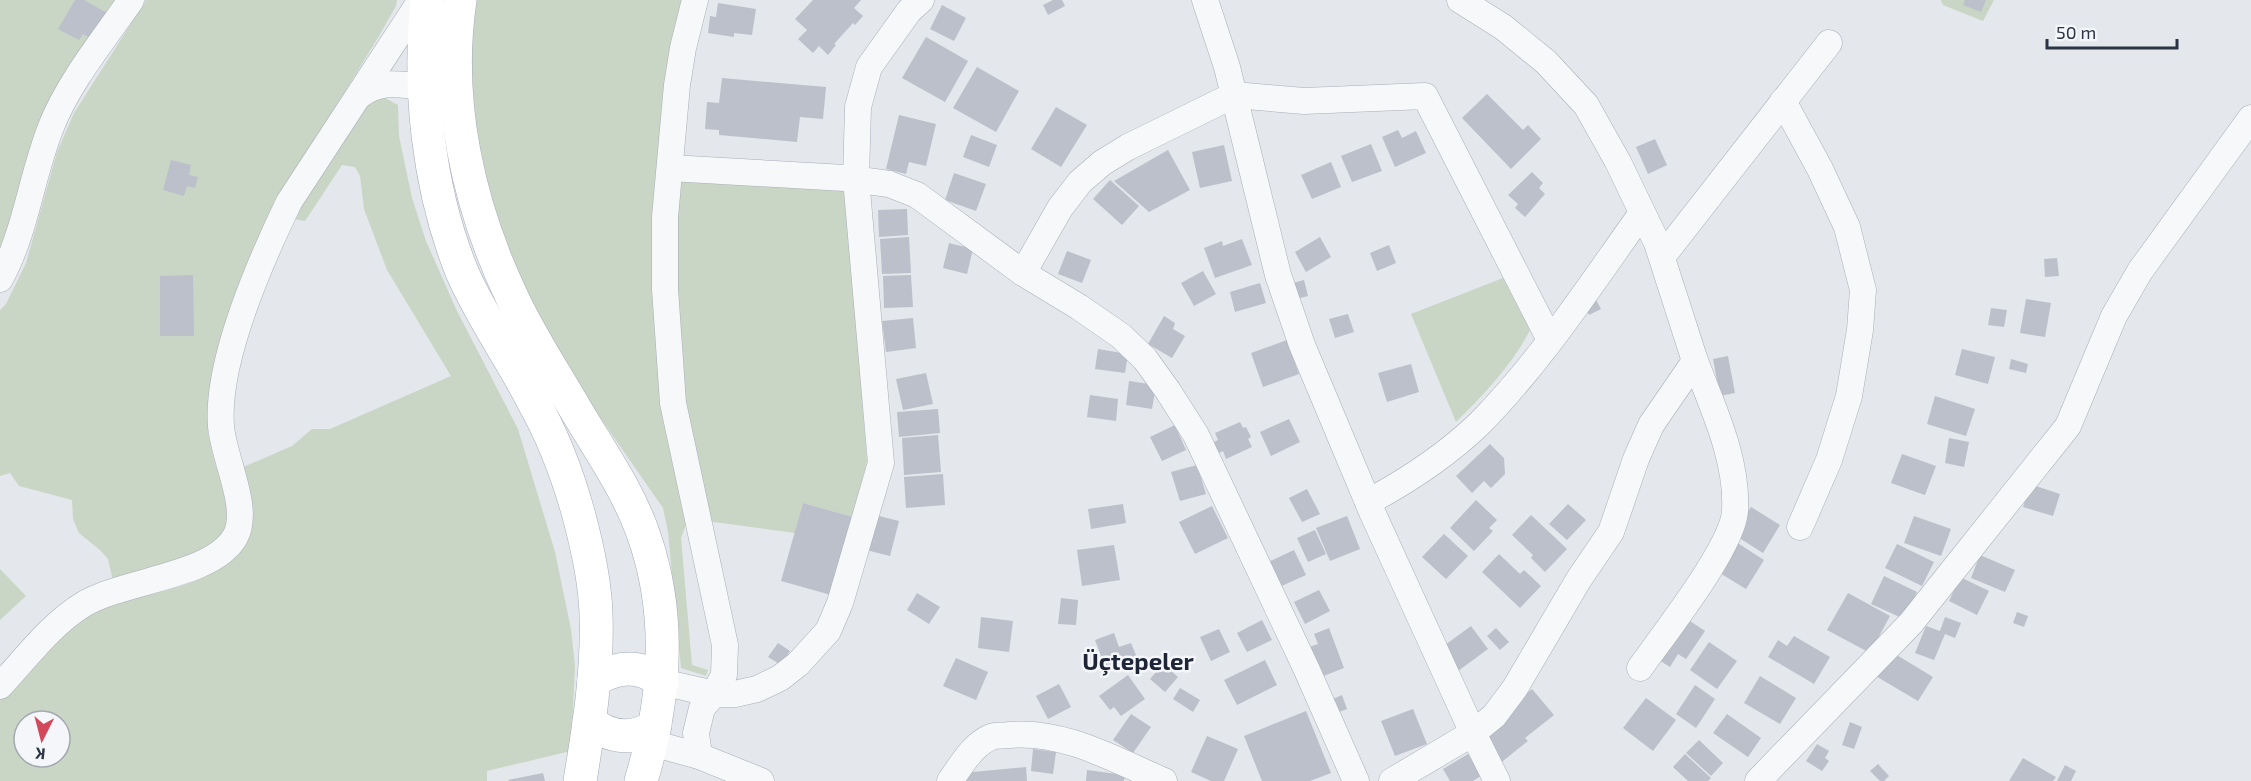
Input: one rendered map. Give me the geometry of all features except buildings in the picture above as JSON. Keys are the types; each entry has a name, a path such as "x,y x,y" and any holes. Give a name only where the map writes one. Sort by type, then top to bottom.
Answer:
{"main road":[{"path":"427,0 423,49 426,120 444,212 460,267 545,423 565,471 586,546 596,612 594,680 580,781"},
{"path":"460,0 456,38 456,83 462,143 470,182 485,230 511,295 634,509 645,537 655,579 661,620 662,682 653,734 641,781"},
{"path":"594,680 609,672 635,670 651,673 662,682"},
{"path":"589,721 601,731 616,735 653,734"}],"street":[{"path":"0,279 19,233 52,124 81,74 131,0"},
{"path":"0,686 60,621 83,604 119,589 201,565 215,557 235,537 240,516 221,428 221,408 225,374 237,329 272,238 289,202 421,0"},
{"path":"695,0 677,85 665,217 665,289 673,403 725,645 724,675 714,694 702,708 696,733 699,756"},
{"path":"662,682 714,694 735,694 757,689 780,678 798,664 828,630 840,603 881,463 855,179 858,107 869,67 909,11 921,0"},
{"path":"1205,0 1234,95 1278,275 1302,345 1368,502 1497,781"},
{"path":"1460,0 1503,27 1546,62 1586,105 1618,162 1662,257 1729,459 1733,477 1735,512 1727,539 1640,668"},
{"path":"1662,257 1829,44"},
{"path":"360,95 372,87 382,85 424,87"},
{"path":"1023,273 1060,208 1080,182 1102,163 1128,147 1234,95 1304,101 1425,96 1550,340"},
{"path":"1783,101 1848,226 1863,290 1860,330 1849,396 1829,460 1800,527"},
{"path":"1758,781 1911,623 2068,426 2115,316 2140,271 2251,118"},
{"path":"670,168 855,179 889,184 917,195 1023,273 1078,306 1121,336 1145,359 1196,435 1306,668 1356,781"},
{"path":"1368,502 1407,482 1479,423 1550,340 1642,213"},
{"path":"1392,781 1473,733 1494,716 1515,688 1579,579 1611,532 1636,459 1651,425 1695,361"},
{"path":"653,734 699,756 761,781"},
{"path":"950,781 974,748 992,737 1017,734 1046,736 1076,743 1164,781"}],"green space":[{"path":"0,0 117,0 0,262"},
{"path":"146,0 397,0 379,36 288,185 211,408 208,433 228,502 230,522 211,549 113,581 108,559 79,533 73,519 72,500 19,486 10,473 0,476 0,310 6,304 26,263 57,152 74,113"},
{"path":"476,0 695,0 670,167 845,178 867,461 853,517 803,503 795,533 699,520 694,502 681,538 692,665 708,670 706,676 681,668 668,532 663,508 565,367 529,301 501,238 471,116 470,54"},
{"path":"1941,0 1994,0 1983,21 1943,5"},
{"path":"385,98 398,105 399,136 412,198 426,241 457,311 518,429 555,552 571,629 575,666 571,751 487,771 487,781 0,781 0,700 44,650 82,616 106,605 193,582 232,558 241,468 292,446 312,429 330,429 451,376 387,270 364,209 360,176 355,167 342,165 305,221 294,219 360,111 373,99"},
{"path":"1503,278 1530,330 1506,367 1456,422 1411,314"},
{"path":"0,569 26,596 0,620"}],"district":[{"name":"Üçtepeler","path":"1138,662"}]}
